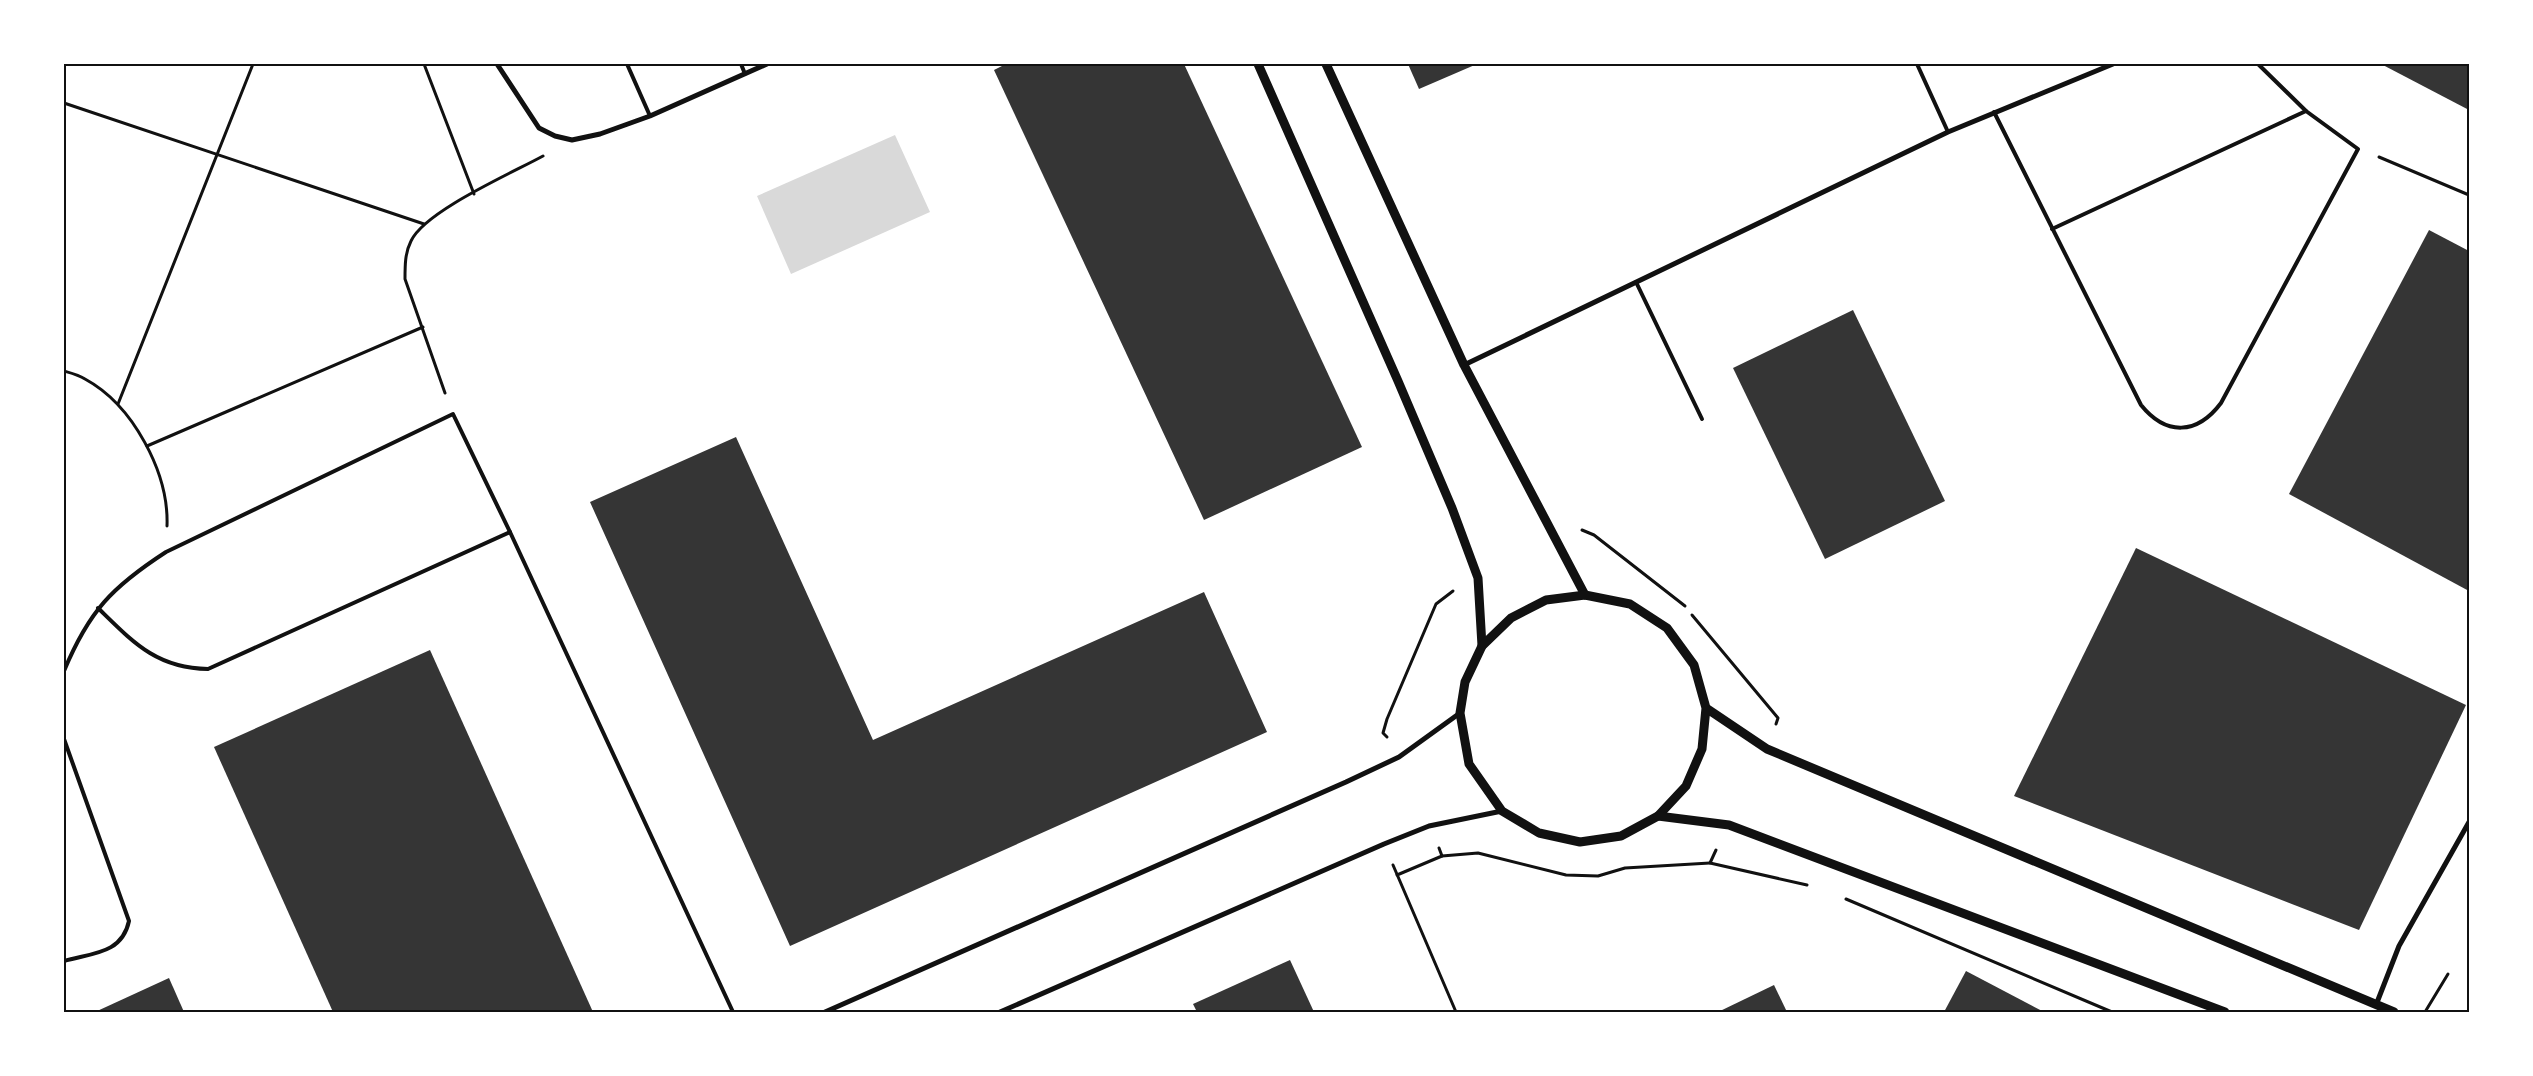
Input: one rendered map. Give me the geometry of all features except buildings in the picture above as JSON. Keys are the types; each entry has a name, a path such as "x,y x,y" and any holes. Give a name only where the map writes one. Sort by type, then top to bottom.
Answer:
{"street":[{"path":"497,64 539,128 555,136 572,140 600,134 650,116 767,64"},
{"path":"1258,64 1398,380 1452,508 1478,578 1482,646"},
{"path":"1326,64 1464,365 1585,595"},
{"path":"1464,365 1948,132 2113,64"},
{"path":"1585,595 1630,604 1667,628 1694,665 1706,708 1702,749 1686,786 1658,816 1622,836 1580,842 1539,833 1502,811 1469,764 1460,713 1465,682 1482,646 1511,618 1546,600 1585,595"},
{"path":"1706,708 1767,749 2394,1012"},
{"path":"825,1012 1399,757 1460,713"},
{"path":"1000,1012 1384,844 1429,826 1502,811"},
{"path":"1658,816 1729,825 2225,1012"},
{"path":"2376,1005 2399,946 2469,822"}],"lane":[{"path":"627,64 650,116"},
{"path":"741,64 745,74"},
{"path":"1917,64 1948,132"},
{"path":"1994,112 2140,405 2151,418 2166,426 2182,428 2198,425 2211,416 2221,403 2358,148 2306,112 2258,64"},
{"path":"2052,230 2306,112"},
{"path":"1636,282 1702,419"},
{"path":"64,671 77,640 98,608 129,576 166,552 453,414 510,532 733,1012"},
{"path":"98,608 136,645 154,657 190,668 208,669 510,532"},
{"path":"64,739 129,921 126,934 118,945 64,961"}],"path":[{"path":"118,404 253,64"},
{"path":"424,64 474,194"},
{"path":"64,102 424,224"},
{"path":"453,414 405,279 405,258 412,240 424,224 572,140"},
{"path":"2358,148 2469,195"},
{"path":"148,446 423,327"},
{"path":"64,371 86,379 118,404 148,446 159,472 168,512 166,552"},
{"path":"1399,757 1384,733 1387,719 1436,604 1445,595 1478,578"},
{"path":"1729,825 1710,863 1815,886"},
{"path":"1384,844 1456,1012"},
{"path":"1842,898 2112,1012"},
{"path":"2425,1012 2448,974"}],"shaded area":[{"path":"895,135 930,212 791,274 757,196"}]}
